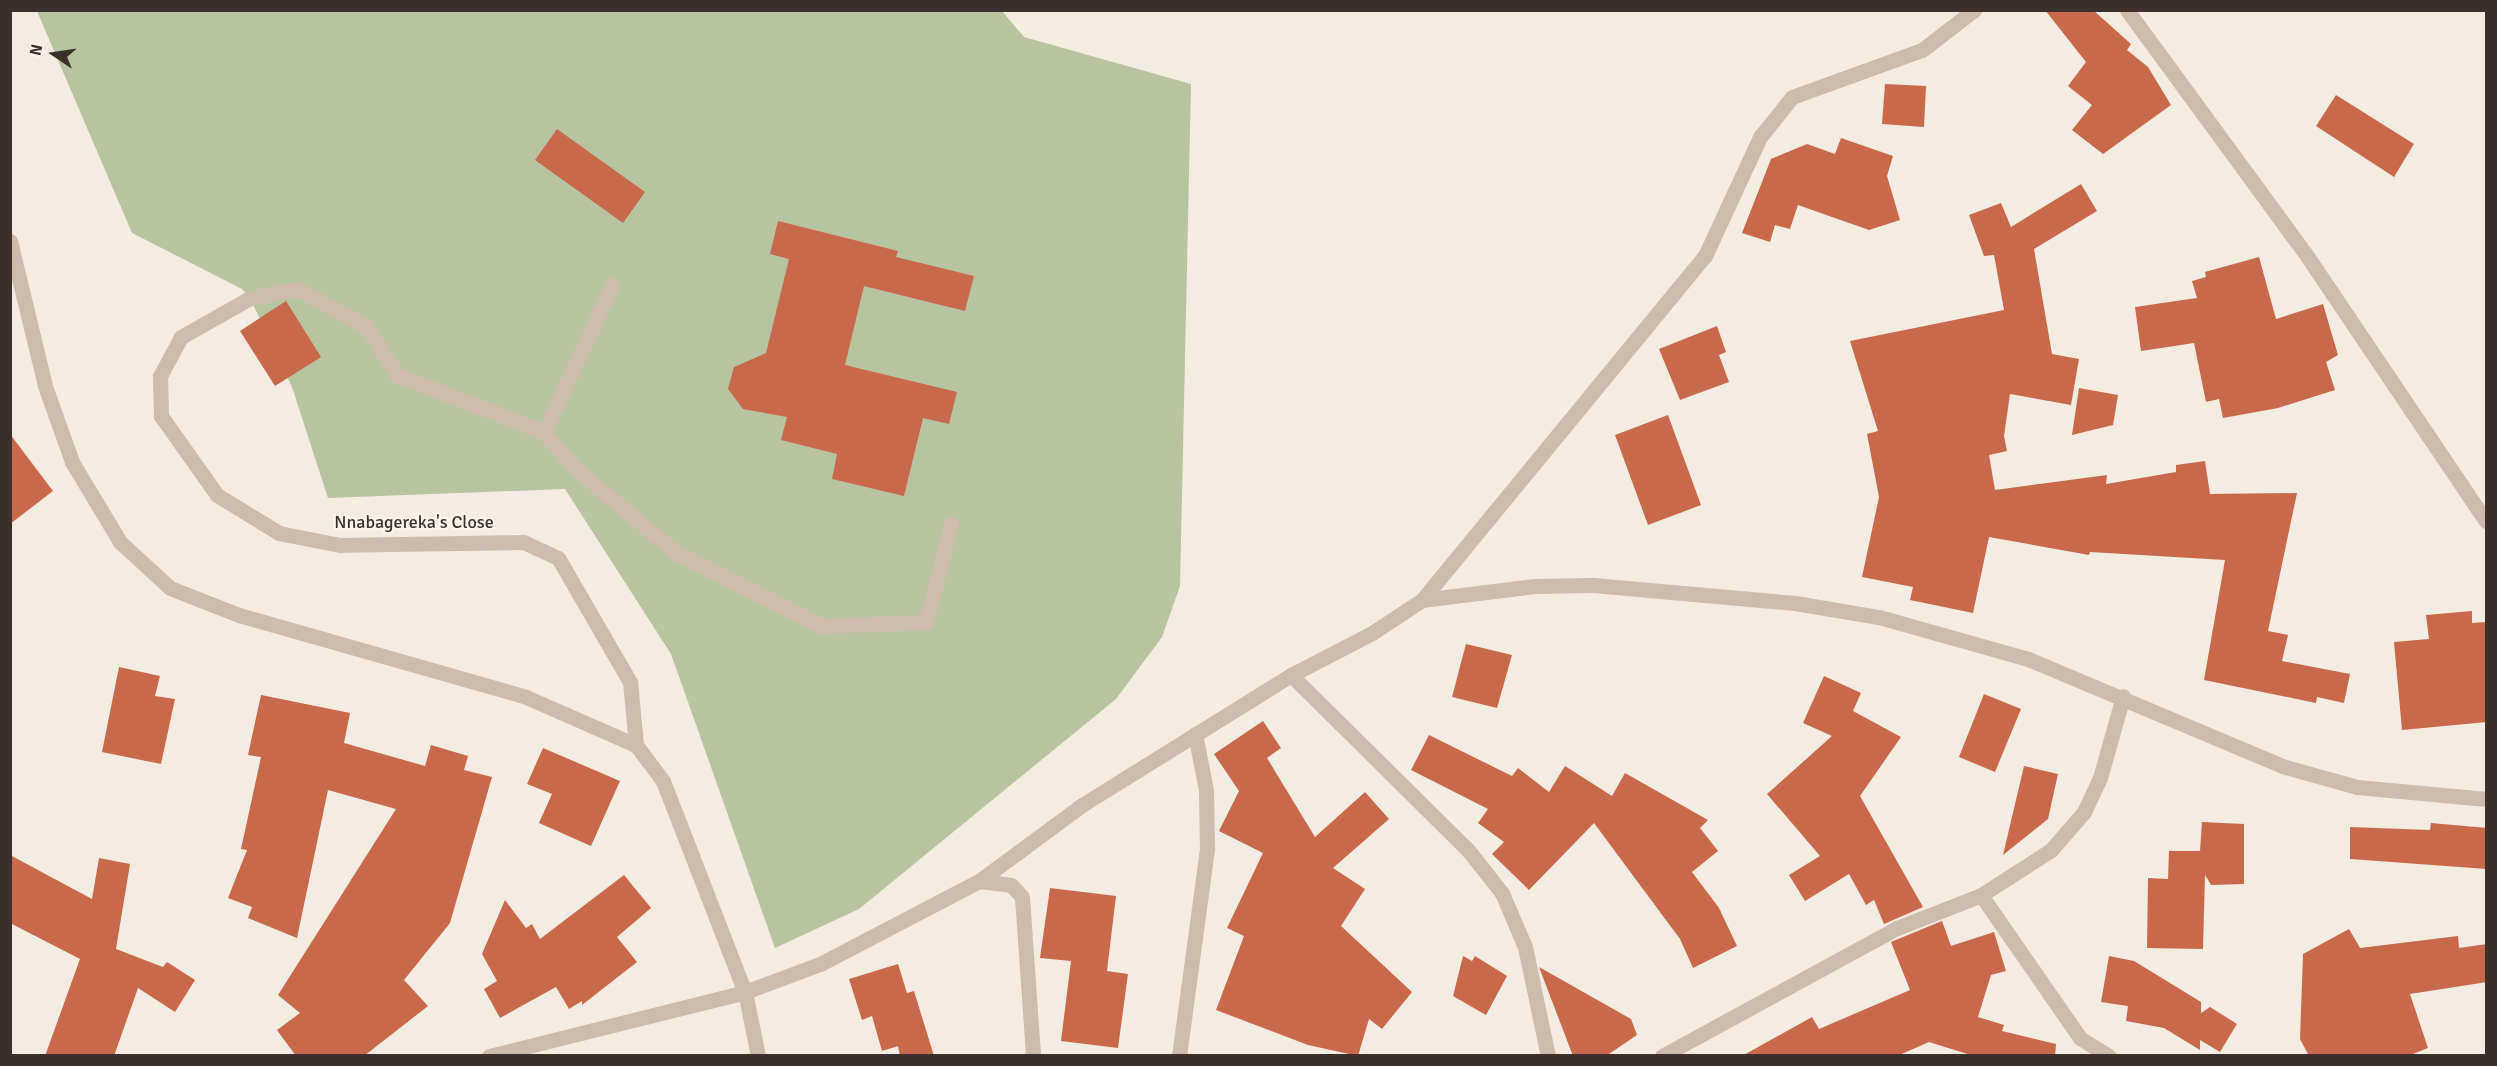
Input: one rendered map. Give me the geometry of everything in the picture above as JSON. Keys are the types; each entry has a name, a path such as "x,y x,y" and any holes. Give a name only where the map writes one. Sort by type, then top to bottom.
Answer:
{"street":[{"path":"489,1056 745,992 822,963 979,881 1082,805 1291,675 1372,633 1422,600 1705,256 1760,137 1792,97 1923,50 1974,10"},
{"path":"2127,10 2305,253 2487,521"},
{"path":"10,241 45,386 72,462 120,542 170,588 239,615 526,697 636,745 663,781 745,992 758,1056"},
{"path":"612,285 544,432 576,469 676,553 821,626 926,622 951,524"},
{"name":"Nnabagereka's Close","path":"544,432 398,375 367,327 297,289 250,298 181,337 160,376 161,416 218,495 279,533 340,545 523,542 558,558 630,682 636,745"},
{"path":"1422,600 1534,586 1593,585 1796,603 1879,617 2016,656 2123,696 2224,744 2357,787 2487,799"},
{"path":"1291,675 1468,850 1502,894 1526,947 1548,1056"},
{"path":"1662,1056 1678,1053 1887,933 1981,895 2051,850 2084,812 2100,778 2123,696"},
{"path":"1179,1056 1207,848 1206,790 1195,734"},
{"path":"979,881 1011,885 1022,897 1033,1056"},
{"path":"1981,895 2080,1038 2109,1056"}],"green space":[{"path":"37,11 1002,11 1024,37 1191,84 1180,586 1162,637 1116,699 859,909 775,948 671,654 565,489 328,498 292,387 250,298 242,289 132,233"}],"building":[{"path":"2045,10 2093,10 2131,44 2127,50 2148,67 2171,105 2103,154 2072,130 2092,105 2068,86 2086,62"},
{"path":"1885,84 1926,86 1924,127 1882,124"},
{"path":"2336,95 2414,144 2394,177 2316,126"},
{"path":"557,129 645,192 623,223 535,160"},
{"path":"1841,138 1893,156 1887,176 1900,220 1869,230 1798,205 1790,229 1775,225 1770,242 1742,233 1771,159 1807,144 1835,154"},
{"path":"2081,184 2097,211 2034,249 2052,354 2079,359 2071,405 2010,394 2004,436 2007,451 1989,455 1995,490 2107,475 2106,484 2176,472 2176,465 2205,461 2210,494 2297,493 2268,631 2288,635 2282,661 2350,674 2344,703 2317,697 2316,703 2204,680 2225,560 2090,552 2089,555 1989,537 1973,613 1910,600 1913,587 1862,577 1879,497 1867,434 1878,431 1850,341 2004,310 1994,255 1984,256 1969,215 2001,203 2011,227"},
{"path":"778,221 898,251 896,257 974,276 965,311 864,286 845,365 957,392 949,424 923,418 904,496 832,479 837,454 781,440 787,417 743,409 728,389 734,367 766,353 789,259 770,254"},
{"path":"2259,257 2276,319 2323,304 2338,355 2326,362 2335,390 2278,408 2223,418 2219,399 2206,402 2194,343 2141,351 2135,307 2197,298 2192,281 2206,277 2205,272"},
{"path":"286,301 321,357 275,386 240,331"},
{"path":"1717,326 1726,352 1719,355 1729,382 1680,400 1659,349"},
{"path":"2079,388 2118,395 2113,425 2072,435"},
{"path":"1668,415 1701,505 1648,525 1615,435"},
{"path":"10,434 53,491 10,524"},
{"path":"2472,611 2472,623 2487,622 2487,722 2402,730 2394,642 2429,639 2426,615"},
{"path":"1466,644 1512,655 1497,708 1452,697"},
{"path":"119,667 160,676 155,696 175,699 161,764 102,752"},
{"path":"1824,676 1861,693 1853,711 1901,737 1860,796 1923,907 1884,924 1874,900 1866,905 1849,874 1805,901 1789,875 1820,856 1767,794 1832,736 1803,723"},
{"path":"1984,694 2021,709 1995,772 1959,757"},
{"path":"261,695 350,713 344,743 425,766 431,745 468,756 464,770 492,777 450,923 404,980 428,1006 364,1056 296,1056 277,1030 300,1013 278,995 396,809 328,790 297,938 248,918 252,907 228,898 247,850 241,849 261,757 248,755"},
{"path":"1263,721 1281,748 1267,758 1315,837 1365,792 1389,819 1333,868 1365,889 1341,926 1412,992 1382,1029 1369,1019 1358,1056 1308,1045 1216,1010 1244,936 1227,928 1263,853 1219,831 1239,791 1214,754"},
{"path":"1429,735 1512,776 1518,768 1549,792 1565,766 1612,796 1625,773 1708,820 1700,828 1718,851 1692,872 1719,908 1737,946 1693,968 1680,939 1594,823 1529,890 1492,854 1504,842 1478,823 1488,809 1411,770"},
{"path":"543,748 620,781 591,846 539,823 552,794 527,784"},
{"path":"2024,766 2058,774 2048,819 2003,855"},
{"path":"2202,822 2244,824 2244,884 2211,885 2205,875 2203,949 2147,948 2148,878 2168,879 2169,851 2200,851"},
{"path":"2431,823 2487,828 2487,869 2350,859 2350,827 2430,830"},
{"path":"10,855 92,899 99,858 130,864 116,949 163,967 167,962 195,980 175,1012 138,988 114,1056 45,1056 80,959 10,923"},
{"path":"624,875 651,908 617,937 637,962 582,1005 582,1001 569,1009 556,987 500,1018 484,989 497,981 482,954 505,900 526,928 532,924 540,939"},
{"path":"1050,888 1116,896 1107,971 1128,974 1118,1048 1061,1041 1071,961 1040,958"},
{"path":"1942,921 1951,946 1994,932 2006,971 1991,975 1978,1017 2004,1025 2002,1031 2056,1044 2055,1056 1974,1056 1929,1042 1897,1056 1742,1056 1812,1017 1819,1029 1910,990 1891,942"},
{"path":"2349,929 2360,948 2458,936 2459,948 2487,944 2487,982 2410,994 2428,1048 2408,1056 2309,1056 2300,1039 2303,954"},
{"path":"1463,956 1472,961 1475,956 1507,976 1486,1015 1453,996"},
{"path":"2109,956 2134,961 2201,1002 2201,1013 2210,1007 2237,1024 2220,1052 2200,1040 2200,1050 2164,1028 2126,1021 2128,1006 2101,1002"},
{"path":"898,964 907,993 914,991 934,1056 900,1056 898,1046 882,1051 872,1016 862,1020 849,979"},
{"path":"1539,967 1631,1019 1637,1035 1606,1056 1573,1056"}]}
